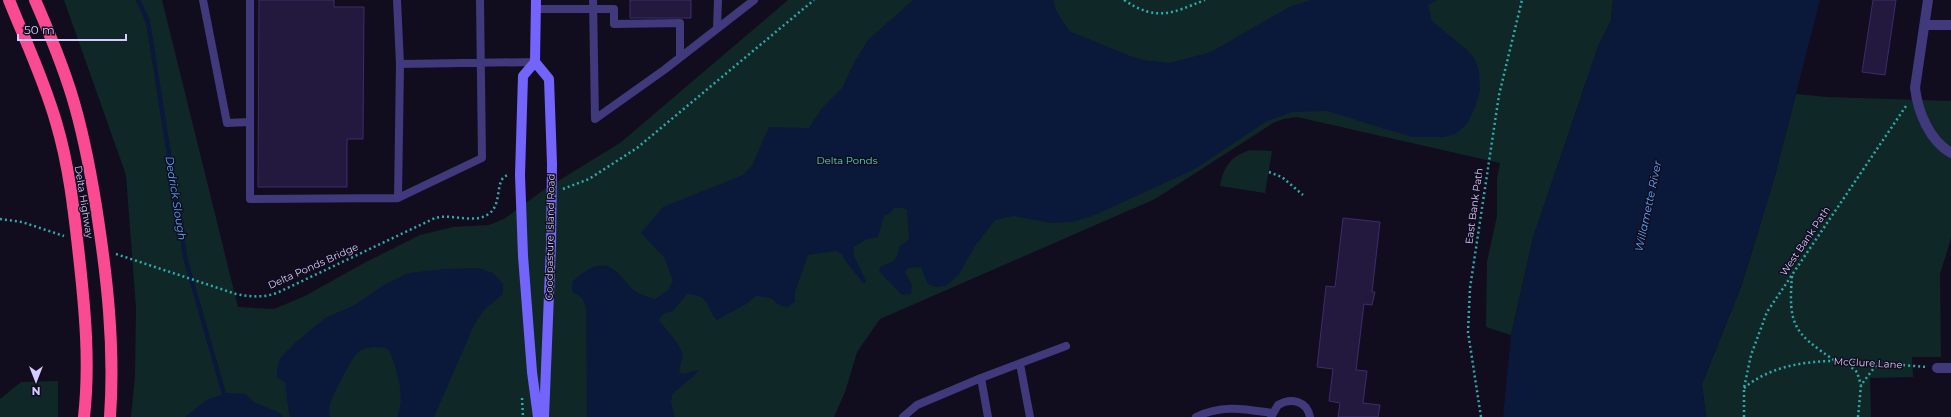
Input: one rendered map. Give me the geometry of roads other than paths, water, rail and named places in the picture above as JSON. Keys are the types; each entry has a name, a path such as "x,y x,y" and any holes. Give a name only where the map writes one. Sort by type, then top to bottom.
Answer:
{"highway":[{"name":"Delta Highway","path":"9,0 51,105 67,170 76,221 84,301 87,360 84,417"},
{"name":"Delta Highway","path":"35,0 56,49 72,95 79,119 92,184 105,274 110,323 112,351 110,417"}],"main road":[{"path":"536,4 534,62 523,76 520,175 523,256 532,372 538,417"},
{"name":"Goodpasture Island Road","path":"534,62 549,79 552,164 552,245 544,417"}],"street":[{"path":"1928,0 1915,88 1919,108 1930,132 1943,149 1951,153"},
{"path":"1925,25 1951,25"},
{"path":"1937,368 1951,368"}],"lane":[{"path":"204,0 227,123 250,122"},
{"path":"250,0 250,199 398,198 482,158 482,63 480,0"},
{"path":"397,0 400,64 398,198"},
{"path":"593,0 596,119 754,0"},
{"path":"717,28 718,0"},
{"path":"536,4 593,9 614,9 614,24 680,23 680,57"},
{"path":"400,64 534,62"},
{"path":"903,417 917,406 981,378 1066,346"},
{"path":"1020,364 1030,417"},
{"path":"981,378 988,417"},
{"path":"1196,417 1216,409 1228,408 1272,415 1278,404 1291,400 1302,403 1307,408 1310,417"}],"water":[{"path":"913,0 1053,0 1056,10 1069,31 1130,56 1143,60 1170,63 1211,52 1289,7 1311,0 1437,0 1428,5 1432,21 1467,50 1474,58 1479,71 1480,90 1475,107 1467,124 1455,134 1444,137 1412,137 1327,111 1292,112 1267,121 1195,169 1095,215 1072,222 1051,223 1013,216 995,220 975,246 959,274 946,286 936,287 928,284 921,267 908,268 905,272 912,285 911,294 902,295 879,271 881,266 894,260 899,247 909,239 907,210 902,208 894,208 889,214 884,216 878,237 867,239 854,247 854,256 866,281 864,284 844,259 842,254 836,251 808,255 795,292 795,302 787,307 779,305 771,298 756,296 746,304 717,320 710,311 707,303 701,297 687,294 672,312 662,315 659,320 678,344 683,354 679,372 682,374 698,370 694,376 672,394 671,403 675,417 587,417 586,307 582,298 572,291 572,282 591,268 596,266 607,266 619,274 635,291 645,296 655,299 668,290 673,281 664,257 641,233 663,207 743,175 752,166 769,127 809,128 822,108 842,88 855,61 868,40"},
{"name":"Willamette River","path":"1613,0 1820,0 1774,179 1742,284 1702,384 1706,417 1503,417 1511,335 1533,238 1599,44 1611,21"},
{"path":"479,268 493,273 503,284 503,294 484,310 474,325 434,417 397,417 400,410 401,401 397,373 388,349 376,347 365,349 355,355 343,375 330,403 330,417 290,417 285,382 277,378 280,358 297,341 325,318 355,305 382,286 408,273 444,269"},
{"path":"228,393 246,394 254,402 278,412 283,417 185,417 208,399"}],"waterway":[{"name":"Dedrick Slough","path":"138,0 148,22 186,261 224,394"}],"park label":[{"name":"Delta Ponds","path":"847,160"}]}
